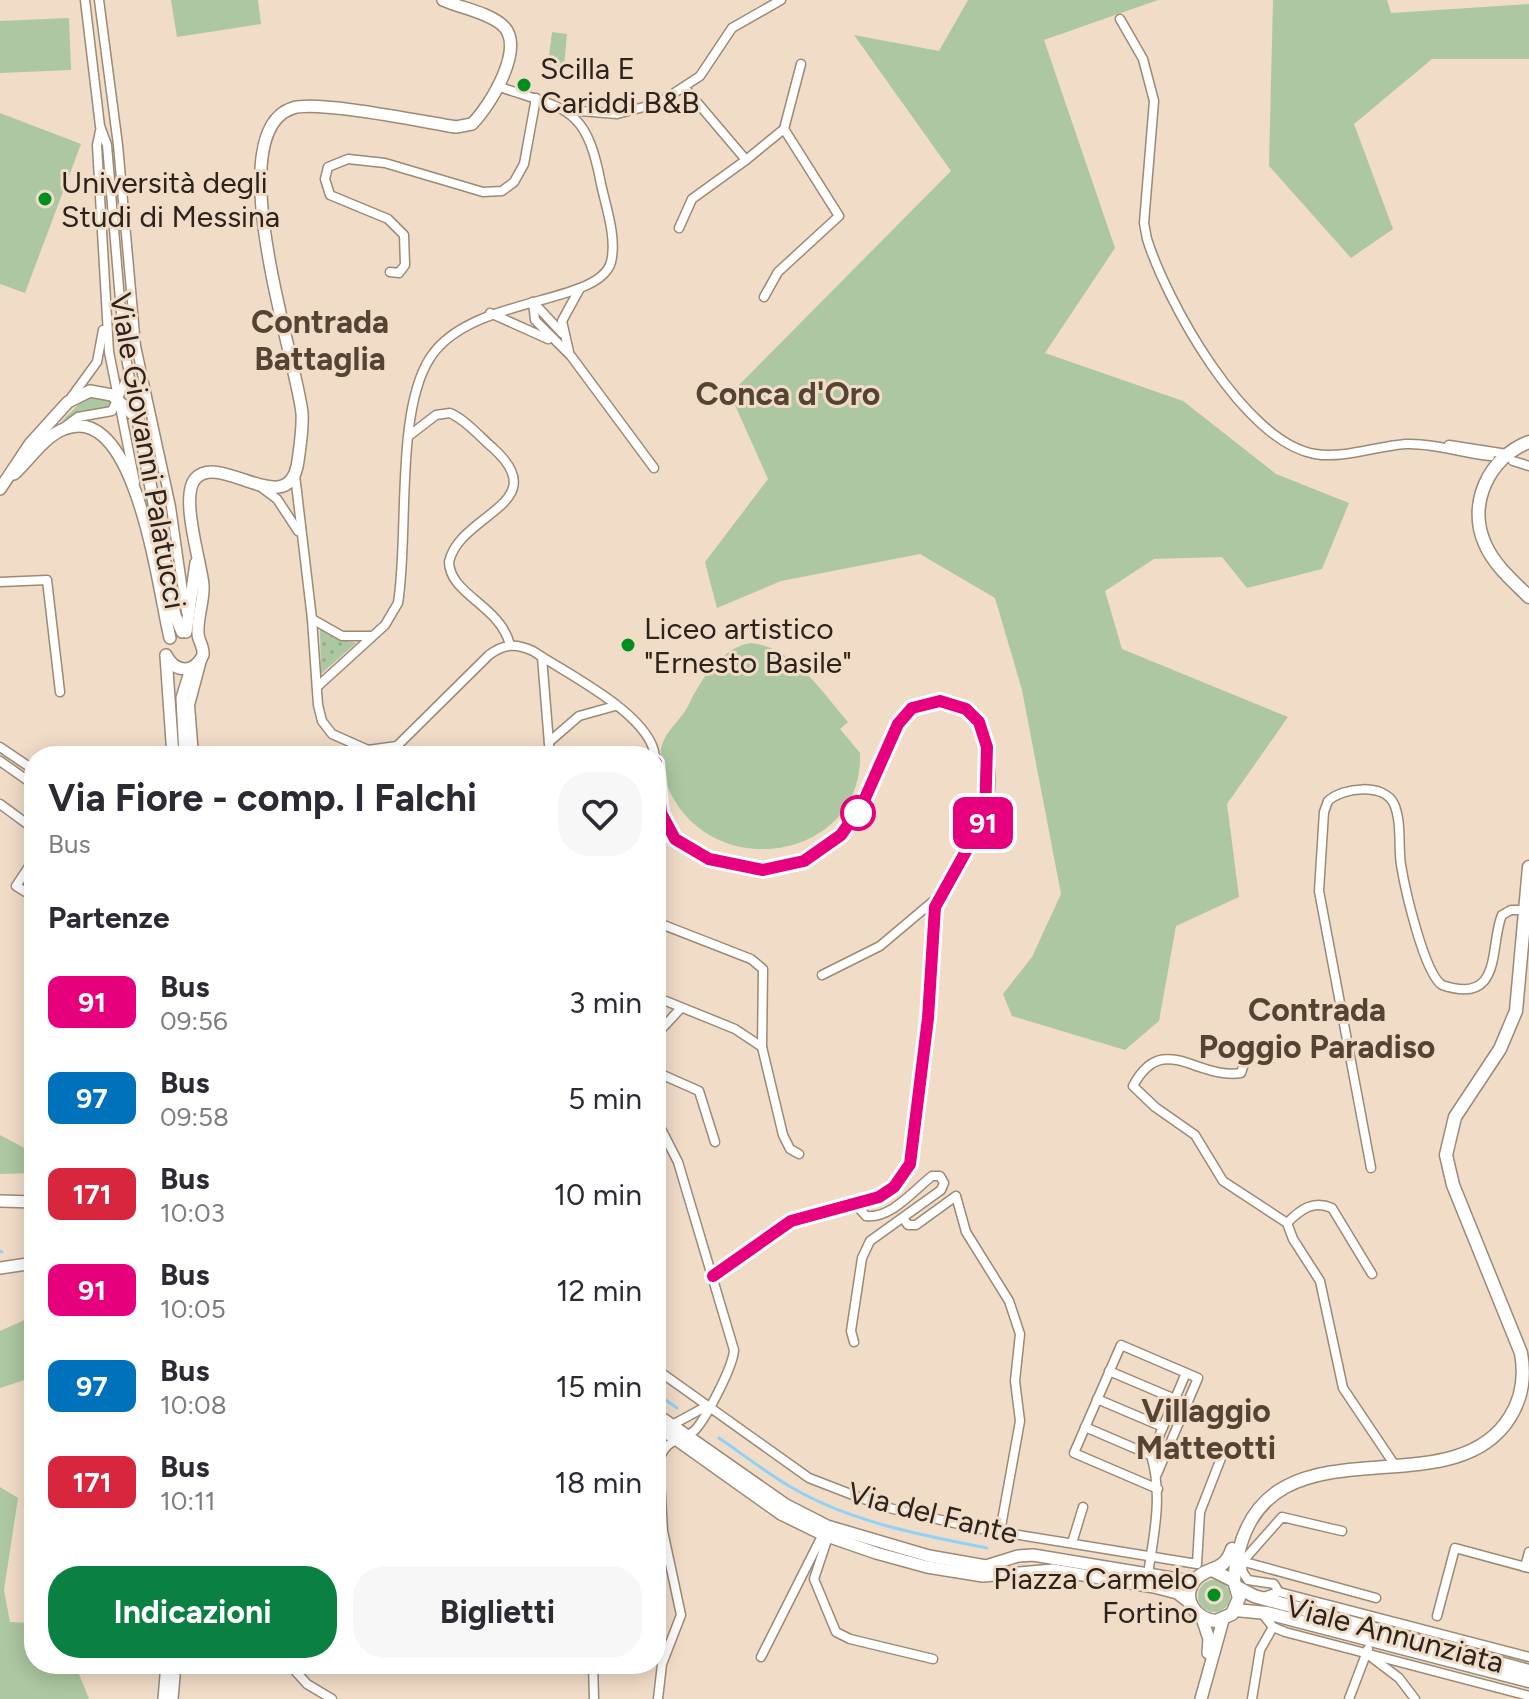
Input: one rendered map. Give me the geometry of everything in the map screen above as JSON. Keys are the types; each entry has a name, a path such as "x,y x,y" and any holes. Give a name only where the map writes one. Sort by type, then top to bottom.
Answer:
{"main road":[{"path":"172,746 166,655 170,638 190,630 203,591 190,496 195,479 205,472 214,472 257,484 279,486 295,475 302,412 260,209 265,149 272,124 291,108 311,106 465,127 479,117 510,56 507,30 493,19 443,0"},
{"path":"2,486 30,444 68,402 96,390 107,392 138,419"},
{"name":"Viale Giovanni Palatucci","path":"138,419 175,615 190,630"},
{"path":"2,486 61,429 89,427 107,437 136,487"},
{"path":"1529,442 1485,483 1480,523 1489,552 1529,597"},
{"name":"Viale Giovanni Palatucci","path":"136,487 170,638"},
{"path":"184,746 182,698 191,669 202,660 204,650 190,630 197,559"},
{"path":"166,655 173,665 191,669"},
{"path":"1201,1699 1223,1620 1235,1610 1239,1598 1235,1584 1252,1518 1285,1488 1308,1476 1452,1458 1476,1449 1505,1425 1521,1391 1523,1362 1518,1343 1453,1185 1446,1155 1455,1117 1500,1049 1513,1021 1520,988 1529,867"},
{"path":"0,1201 24,1202"},
{"path":"0,1268 24,1264"},
{"path":"666,1428 781,1514 927,1567 999,1577 1018,1571 1053,1570 1177,1593 1202,1618 1209,1639 1208,1669"},
{"path":"827,1531 986,1566 1033,1555 1184,1580 1214,1571 1227,1561 1244,1519 1270,1492 1306,1471 1354,1464 1365,1467"},
{"path":"1010,1558 1009,1567 1018,1571"},
{"path":"1214,1571 1235,1584"},
{"path":"1190,1603 1190,1590 1196,1578"},
{"name":"Viale Annunziata","path":"1235,1584 1261,1598 1529,1681"},
{"name":"Viale Annunziata","path":"1235,1610 1261,1612 1374,1635 1438,1640 1529,1671"},
{"path":"1202,1618 1223,1620"},
{"path":"164,1699 166,1674"},
{"path":"172,1699 174,1674"}],"street":[{"name":"Viale Giovanni Palatucci","path":"85,0 100,126 107,145 128,372 138,419"},
{"path":"99,0 116,130 136,346 171,507 190,630"},
{"path":"497,86 567,110 627,113 659,103 685,88 706,69 727,33 781,0"},
{"path":"1120,19 1143,59 1154,101 1144,223 1147,239 1195,340 1223,383 1265,427 1303,451 1327,455 1395,445 1469,446 1529,466"},
{"path":"679,228 692,199 784,129 801,64"},
{"path":"685,88 746,160"},
{"path":"390,272 399,273 405,265 404,235 392,221 330,195 325,179 328,167 339,160 385,163 483,192 502,191 514,182 524,164 536,98"},
{"path":"317,687 385,625 398,603 414,397 429,359 461,328 490,313 579,290 606,273 612,260 612,243 593,144 581,123 567,110"},
{"name":"Viale Giovanni Palatucci","path":"100,126 97,145 105,314 136,487"},
{"path":"784,129 839,216"},
{"path":"764,297 778,272 849,209"},
{"path":"562,334 564,315 579,290"},
{"path":"533,302 562,334 571,356"},
{"path":"533,302 535,320 571,356 654,468"},
{"path":"490,313 555,342"},
{"path":"68,402 97,362 105,314"},
{"path":"61,429 83,416 107,414 118,400 128,372"},
{"path":"410,435 436,415 450,413 510,466 514,481 511,495 498,510 464,533 449,562 455,581 506,627 510,645"},
{"path":"1440,445 1490,456"},
{"path":"295,475 312,619 319,713 332,734 359,746"},
{"path":"257,484 277,499 300,534"},
{"path":"0,582 47,580 60,692"},
{"path":"182,584 192,596"},
{"path":"312,619 342,636 370,636"},
{"path":"397,746 489,655 510,645 525,647 615,706 644,727 654,746"},
{"path":"542,657 549,746"},
{"path":"193,746 191,699 202,660"},
{"path":"666,821 682,845 726,864 775,869 815,855 850,825 898,724 912,708 940,701 966,709 979,722 985,738 987,808 979,831 938,897 880,946 822,975"},
{"path":"549,742 579,716 615,706"},
{"path":"1,750 24,764"},
{"path":"0,761 24,778"},
{"path":"1371,1168 1319,891 1324,812 1328,801 1338,793 1359,789 1384,793 1391,799 1398,821 1403,874 1429,968 1442,985 1469,986 1486,978 1495,963 1502,915 1511,910 1525,910"},
{"path":"0,804 24,822"},
{"path":"24,874 16,886 24,891"},
{"path":"713,1276 791,1221 857,1206 894,1187 913,1155 938,897"},
{"path":"666,926 761,965 766,981 762,1047 786,1144 799,1154"},
{"path":"666,1001 735,1029 762,1047"},
{"path":"666,1024 681,1008"},
{"path":"1245,1061 1241,1073 1221,1075 1203,1071 1175,1057 1166,1058 1149,1066 1133,1086 1155,1107 1195,1135 1223,1181 1287,1223 1297,1247 1320,1281 1343,1388 1394,1464"},
{"path":"666,1076 702,1094 715,1142"},
{"path":"666,1139 678,1162 734,1350 731,1369 693,1432 666,1447"},
{"path":"854,1342 851,1331 865,1249 879,1232 941,1190 943,1179 932,1176 905,1200 876,1217 866,1216 857,1206"},
{"path":"903,1218 908,1225 916,1225 956,1196 966,1232 1009,1301 1018,1328 1015,1381 1020,1421 1000,1532"},
{"path":"1287,1223 1306,1207 1320,1205 1332,1208 1372,1274"},
{"path":"1157,1474 1198,1378 1121,1345 1074,1453 1158,1489"},
{"path":"1109,1371 1175,1399"},
{"path":"1148,1574 1158,1489 1151,1455 1186,1373"},
{"name":"Via del Fante","path":"666,1376 809,1478 889,1508 1000,1532 1197,1564 1200,1512 1223,1453"},
{"path":"1097,1399 1163,1427"},
{"path":"666,1426 708,1406"},
{"path":"1085,1427 1163,1460"},
{"path":"1072,1543 1083,1507"},
{"path":"1239,1560 1282,1517 1342,1531"},
{"path":"761,1657 827,1531"},
{"path":"827,1531 814,1579 834,1629 850,1639 933,1659"},
{"path":"666,1545 681,1615 666,1654"},
{"path":"1437,1616 1455,1548 1527,1568 1529,1552"},
{"path":"1239,1560 1245,1578 1259,1584 1274,1584 1279,1592"},
{"path":"1239,1560 1376,1598"},
{"name":"Viale Annunziata","path":"1261,1598 1279,1592 1438,1640 1529,1657"},
{"name":"Viale Annunziata","path":"1261,1612 1273,1627 1529,1696"},
{"path":"1252,1699 1260,1650 1273,1627"},
{"path":"1349,1699 1374,1635"},
{"path":"1367,1653 1399,1678 1415,1699"},
{"path":"298,1674 307,1684 332,1699"},
{"path":"593,1674 594,1699"},
{"path":"658,1699 661,1674"}],"green space":[{"path":"171,0 258,0 261,24 177,37"},
{"path":"968,0 1158,0 1044,40 1115,248 1045,353 1183,401 1276,474 1349,503 1322,569 1247,588 1222,557 1154,559 1105,591 1122,649 1288,717 1227,804 1239,897 1176,926 1159,1021 1125,1050 1012,1016 1003,994 1032,957 1061,894 1022,690 995,598 920,554 781,581 717,608 705,562 768,479 730,394 951,171 854,35 939,51"},
{"path":"1273,0 1387,0 1391,13 1529,4 1529,59 1432,59 1354,124 1393,229 1351,258 1269,166"},
{"path":"69,18 71,70 0,73 0,21"},
{"path":"552,32 567,34 564,67 548,65"},
{"path":"0,113 81,144 25,293 0,284"},
{"path":"93,396 112,401 105,409 81,411 62,421 80,403"},
{"path":"320,629 334,638 356,643 321,674"},
{"path":"751,643 766,646 794,662 848,722 840,729 860,753 855,789 838,817 814,836 783,847 751,848 719,840 691,821 666,781 664,740 706,675 722,657"},
{"path":"0,1135 24,1148 24,1173 0,1174"},
{"path":"24,1320 24,1380 0,1388 0,1331"},
{"path":"0,1487 18,1498 4,1590 10,1622 24,1623 24,1674 79,1674 89,1699 0,1699"},
{"path":"1214,1580 1225,1585 1230,1596 1225,1607 1214,1612 1203,1607 1198,1596 1203,1585"}],"waterway":[{"path":"666,1400 677,1408"},
{"path":"719,1438 786,1484 842,1511 889,1526 987,1548"}],"bus line":[{"name":"91","path":"666,825 675,839 689,850 740,868 775,869 804,861 826,848 850,825 898,724 912,708 931,701 950,703 966,709 983,730 987,747 988,797 985,817 935,907 928,1018 915,1147 910,1164 887,1193 857,1206 806,1215 791,1221 713,1276"}],"place":[{"name":"Scilla E Cariddi B&B","path":"524,85"},
{"name":"Università degli Studi di Messina","path":"45,199"},
{"name":"Liceo artistico \"Ernesto Basile\"","path":"628,645"},
{"name":"Piazza Carmelo Fortino","path":"1214,1595"}],"district":[{"name":"Contrada Battaglia","path":"320,340"},
{"name":"Conca d'Oro","path":"788,394"},
{"name":"Contrada Poggio Paradiso","path":"1317,1028"},
{"name":"Villaggio Matteotti","path":"1206,1430"}]}
